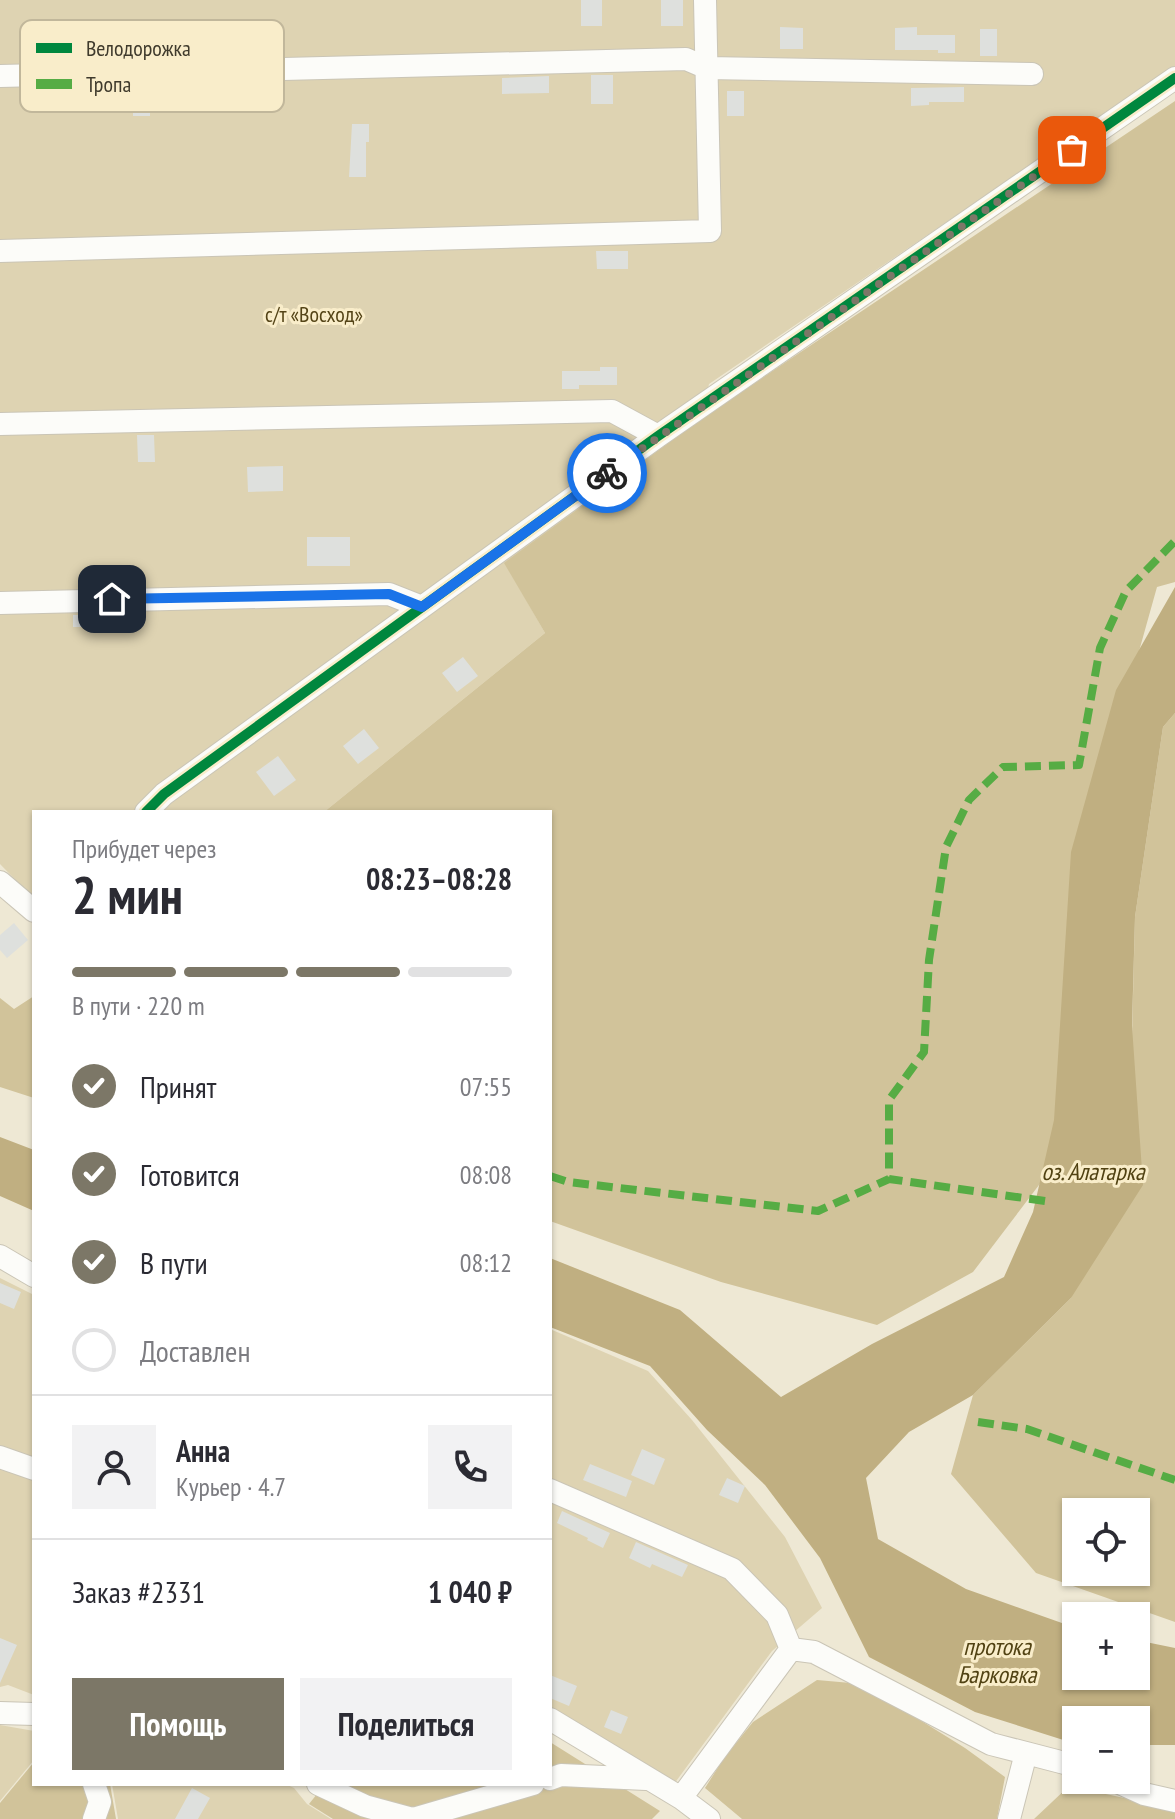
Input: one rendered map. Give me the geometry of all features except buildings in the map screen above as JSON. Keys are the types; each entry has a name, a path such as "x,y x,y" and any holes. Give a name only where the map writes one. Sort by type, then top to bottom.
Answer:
{"street":[{"path":"0,251 710,231 705,0"},
{"path":"284,69 686,59 707,68 1032,74"},
{"path":"0,76 20,76"},
{"path":"148,810 164,794 658,436 1175,78"},
{"path":"0,424 612,411 658,436"},
{"path":"0,603 389,594 422,607"},
{"path":"0,882 32,909"},
{"path":"0,1256 32,1275"},
{"path":"0,1457 32,1468"},
{"path":"552,1491 732,1569 777,1615 791,1649"},
{"path":"791,1649 814,1652 991,1744 1062,1762"},
{"path":"681,1798 791,1649"},
{"path":"0,1713 32,1714"},
{"path":"552,1720 681,1798 709,1819"},
{"path":"1009,1819 1026,1753"},
{"path":"552,1778 561,1775 647,1780"},
{"path":"94,1819 100,1802 95,1786"},
{"path":"322,1786 365,1806 413,1819 526,1786"},
{"path":"1144,1794 1175,1801"}],"green space":[{"name":"с/т «Восход»","path":"0,0 1175,0 1175,66 709,384 701,419 505,563 545,633 326,810 32,810 32,897 0,864"},
{"path":"0,1278 32,1294 32,1694 8,1685 0,1687"},
{"path":"552,1330 648,1371 692,1420 785,1537 822,1608 772,1651 674,1784 552,1710"},
{"path":"0,1725 32,1731 32,1762 0,1801"},
{"path":"112,1786 290,1786 307,1804 331,1819 118,1819"}],"shaded area":[{"path":"1175,101 1175,582 1157,587 1108,762 1058,1160 973,1272 877,1325 721,1282 552,1222 552,810 326,810 545,633 504,563 701,419"},
{"path":"1175,713 1175,1622 1150,1613 1150,1602 1118,1602 1073,1586 1150,1586 1150,1498 1062,1498 1062,1582 1036,1573 951,1474 973,1395 1071,1298 1132,1036 1135,917 1163,727"},
{"path":"32,997 32,1097 0,1087 0,998 14,1009"},
{"path":"817,1680 862,1684 965,1748 1005,1777 997,1819 742,1819 705,1788 753,1722"},
{"path":"552,1743 660,1811 652,1819 333,1819 309,1804 323,1786 552,1786"},
{"path":"32,1764 32,1786 110,1786 116,1819 0,1819 0,1803"},
{"path":"1062,1793 1106,1794 1175,1809 1175,1819 1034,1819"}],"water":[{"path":"1175,587 1175,713 1163,727 1135,917 1132,1026 1143,1185 1071,1298 973,1395 909,1432 866,1478 878,1539 966,1589 1062,1623 1062,1690 1150,1690 1150,1643 1175,1648 1175,1745 1150,1745 1150,1706 1062,1706 1062,1740 975,1712 869,1657 820,1558 765,1485 707,1430 650,1366 552,1328 552,1259 680,1310 781,1397 872,1344 1004,1277 1033,1212 1054,1120 1071,852 1116,690"},
{"path":"0,1137 32,1149 32,1210 0,1196"}],"marked path":[{"path":"1045,1201 889,1179 889,1100 924,1052 929,960 946,847 969,800 1003,767 1079,765 1100,648 1126,591 1175,541"},
{"path":"552,1177 568,1182 818,1211 889,1179"},
{"path":"978,1422 1027,1429 1175,1480"}],"cycle path":[{"path":"148,810 164,794 658,436 1175,78"}],"way so far":[{"path":"607,473 1072,150"}],"route":[{"path":"112,599 389,594 422,607 607,473"}],"water label":[{"name":"оз. Алатарка","path":"1093,1172"},
{"name":"протока Барковка","path":"997,1661"}]}
